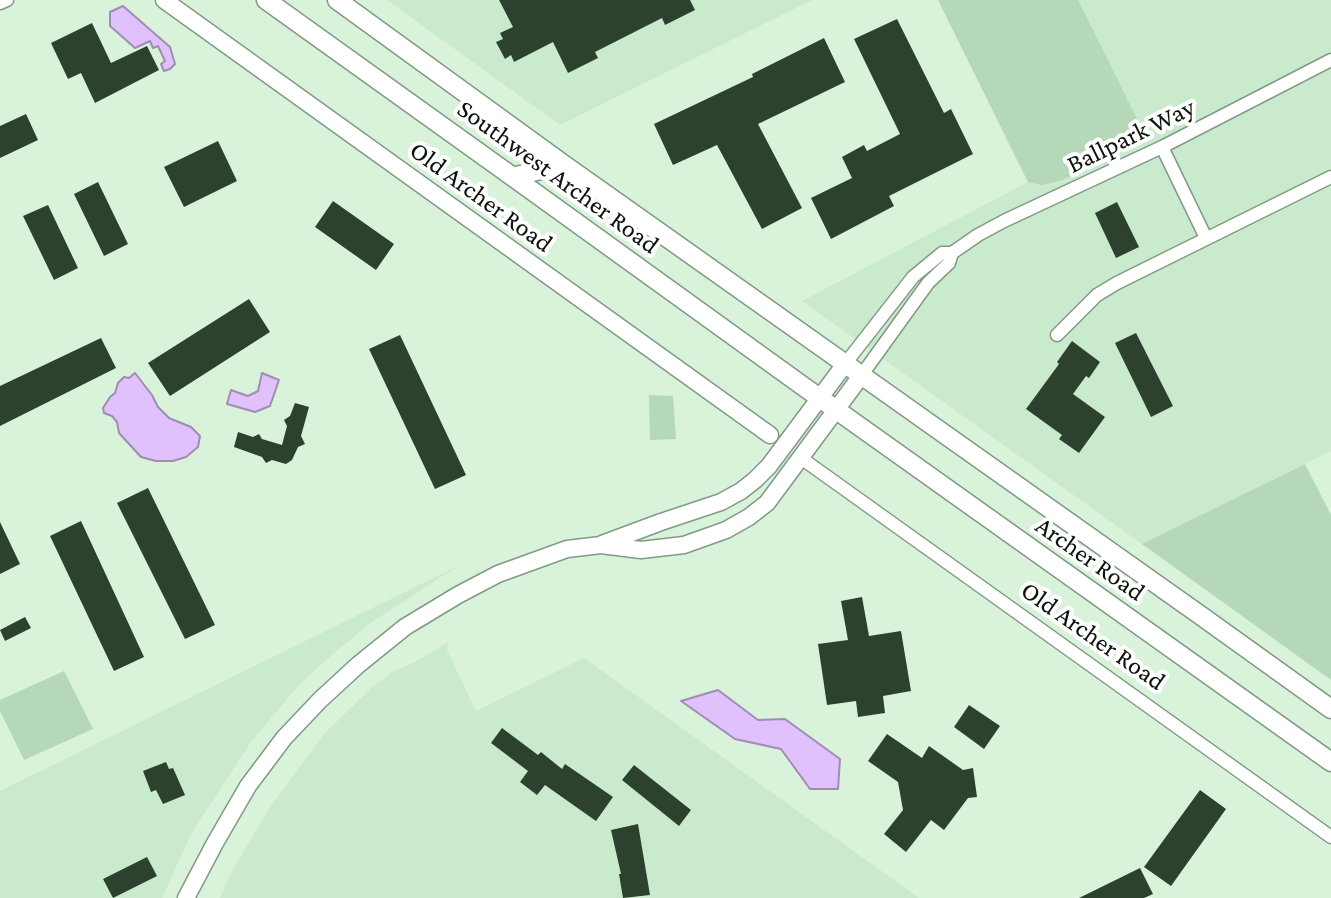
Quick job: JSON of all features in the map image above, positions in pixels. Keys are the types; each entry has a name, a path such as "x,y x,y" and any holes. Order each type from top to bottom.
{"main road":[{"name":"Southwest Archer Road","path":"266,0 819,397"},
{"name":"Southwest Archer Road","path":"337,0 845,364"},
{"path":"513,177 563,164"},
{"name":"Archer Road","path":"845,364 1331,709"},
{"name":"Archer Road","path":"819,397 1331,762"}],"street":[{"path":"0,3 7,0"},
{"name":"Old Archer Road","path":"164,0 770,435"},
{"name":"Ballpark Way","path":"845,364 913,277 942,253 952,253 1004,221 1162,147 1331,60"},
{"path":"1162,147 1206,238"},
{"path":"1057,335 1097,295 1136,272 1331,177"},
{"name":"Ballpark Way","path":"861,376 928,283 949,263 952,253"},
{"path":"601,545 721,502 741,491 772,462 845,364"},
{"path":"186,898 248,786 284,738 358,665 405,627 498,574 567,549 601,545 641,550 684,545 726,530 767,503 861,376"},
{"path":"772,462 770,435 798,426"},
{"name":"Old Archer Road","path":"801,458 1331,837"}],"shaded area":[{"path":"387,0 812,0 560,125"},
{"path":"938,0 1331,0 1331,451 1142,544 802,301 1028,182"},
{"path":"938,0 1078,0 1143,131 1140,142 1063,180 1042,185 1028,182"},
{"path":"123,6 170,47 175,64 170,69 164,71 161,64 165,61 158,46 153,48 150,41 135,48 110,26 110,12"},
{"path":"135,373 169,418 191,427 200,436 198,447 186,457 156,461 141,457 119,433 112,416 104,413 103,408 115,393 118,383"},
{"path":"262,373 279,380 270,406 255,412 227,404 231,390 248,396 258,391"},
{"path":"649,395 673,396 676,439 650,440"},
{"path":"1305,464 1331,515 1331,680 1142,544"},
{"path":"458,566 372,622 299,685 251,742 191,834 162,898 0,898 0,791"},
{"path":"448,642 447,650 476,711 584,658 919,898 220,898 232,871 270,807 324,734 392,672"},
{"path":"64,671 93,729 24,760 0,711 0,700"},
{"path":"718,690 758,720 785,719 840,759 838,789 810,789 781,749 735,739 681,701"}],"building":[{"path":"499,0 690,0 695,10 665,25 662,18 595,52 598,58 568,73 553,42 514,62 511,55 505,59 496,42 503,39 500,33 513,27"},
{"path":"897,19 944,113 951,109 973,154 889,196 894,206 831,239 811,198 852,178 842,157 864,145 867,151 900,134 854,39"},
{"path":"92,23 111,63 147,46 159,70 95,103 81,73 68,79 51,43"},
{"path":"824,38 845,82 758,124 802,208 762,229 717,145 673,165 654,124 753,77 752,74"},
{"path":"26,114 38,140 0,158 0,126"},
{"path":"218,141 237,181 184,207 164,167"},
{"path":"98,182 128,244 104,256 74,194"},
{"path":"333,201 394,244 376,270 315,227"},
{"path":"1117,202 1139,247 1116,258 1095,213"},
{"path":"48,205 78,268 54,280 23,216"},
{"path":"249,299 270,332 170,396 148,363"},
{"path":"1136,333 1173,406 1151,417 1115,343"},
{"path":"400,335 466,475 435,489 369,349"},
{"path":"101,338 116,368 0,426 0,386"},
{"path":"1072,341 1100,362 1073,394 1105,417 1079,453 1059,439 1062,435 1026,409"},
{"path":"295,403 309,407 301,436 305,444 298,447 292,460 286,464 272,460 266,463 262,457 234,447 238,432 253,437 259,434 262,439 282,445 287,426 284,420 290,416"},
{"path":"148,488 215,625 185,639 117,503"},
{"path":"81,521 144,657 114,671 50,536"},
{"path":"0,522 20,564 0,574"},
{"path":"862,597 869,636 901,631 911,691 883,696 885,713 858,717 856,701 827,705 818,644 848,640 841,601"},
{"path":"25,617 31,628 5,641 0,630"},
{"path":"969,705 1000,726 984,749 954,727"},
{"path":"502,728 538,755 541,752 562,769 565,764 613,797 596,821 545,785 537,795 520,782 528,771 491,743"},
{"path":"887,734 922,758 929,746 963,770 973,768 977,797 968,798 944,830 931,820 906,852 884,834 903,810 898,782 868,761"},
{"path":"166,762 169,769 173,768 185,795 163,804 156,790 151,792 143,771"},
{"path":"634,765 691,810 679,826 622,780"},
{"path":"1200,790 1226,809 1171,886 1144,867"},
{"path":"638,824 650,895 623,898 611,830"},
{"path":"147,857 157,876 113,898 103,879"},
{"path":"1140,868 1153,894 1144,898 1079,898"}]}
